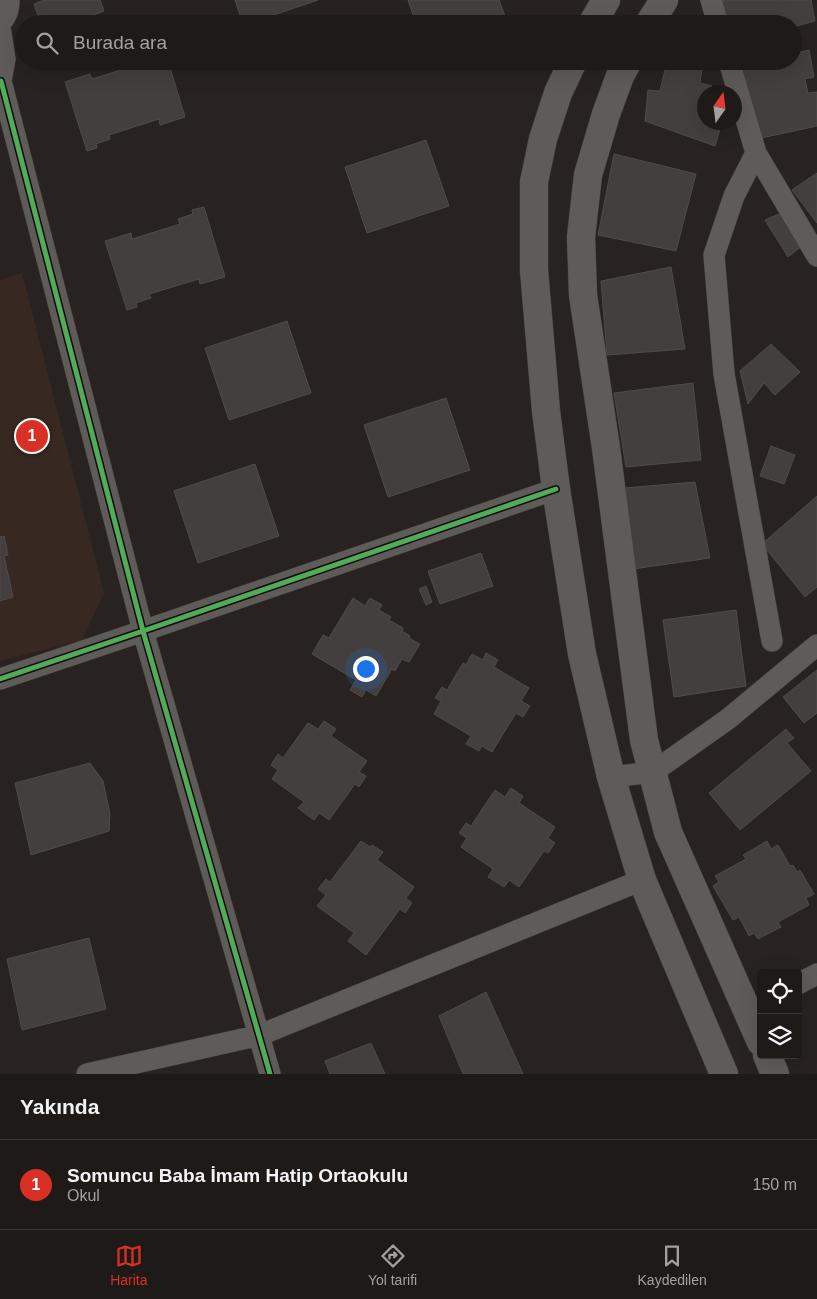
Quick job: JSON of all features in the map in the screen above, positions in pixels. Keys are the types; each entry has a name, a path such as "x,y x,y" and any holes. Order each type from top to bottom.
{"main road":[{"path":"597,15 606,0"},
{"path":"655,15 664,0"},
{"path":"569,70 555,103 543,139 534,182 534,270 546,411 556,489 582,654 611,777 642,880 724,1074"},
{"path":"623,70 606,114 588,175 581,236 583,295 607,458 644,740 668,832 754,1007 757,1022"},
{"path":"768,1059 775,1074"}],"street":[{"path":"0,23 7,13 8,0"},
{"path":"711,0 715,15"},
{"path":"0,27 5,59 1,80 143,631 270,1074"},
{"path":"732,70 756,153 817,256"},
{"path":"756,153 734,196 714,255 724,374 772,641"},
{"path":"0,678 143,631 556,489"},
{"path":"611,777 653,772 728,719 817,645"},
{"path":"87,1074 260,1035 642,880"},
{"path":"802,982 817,974"}],"shaded area":[{"path":"22,273 104,593 82,640 0,661 0,280"}],"building":[{"path":"44,0 100,0 104,11 94,15 38,15 34,4"},
{"path":"235,0 318,0 274,15 240,15"},
{"path":"408,0 499,0 505,15 413,15"},
{"path":"723,0 811,0 815,21 802,25 802,15 726,15"},
{"path":"809,50 814,77 805,79 808,93 817,92 817,126 752,140 742,105 742,85 736,85 732,70 802,70 802,52"},
{"path":"121,70 171,70 185,117 160,125 159,119 109,135 110,139 96,144 97,148 87,151 65,82 90,74 92,79"},
{"path":"665,70 702,70 700,83 708,85 697,85 697,130 720,130 715,146 645,121 648,90 660,91"},
{"path":"426,140 449,206 367,233 345,167"},
{"path":"614,154 696,174 676,251 598,235"},
{"path":"817,173 817,223 792,190"},
{"path":"204,207 225,277 200,284 199,279 149,294 151,298 136,303 137,307 127,310 105,241 131,233 132,239 180,224 178,219 193,214 192,210"},
{"path":"779,214 803,245 788,257 765,220"},
{"path":"671,267 685,349 607,355 601,281"},
{"path":"287,321 311,393 229,420 205,348"},
{"path":"771,344 800,372 775,395 764,383 748,404 740,371"},
{"path":"693,383 701,460 626,467 614,393"},
{"path":"446,398 470,470 388,497 364,425"},
{"path":"771,446 795,455 784,484 760,476"},
{"path":"255,464 279,536 198,563 174,491"},
{"path":"695,482 710,558 633,569 625,488"},
{"path":"817,496 817,587 805,597 762,544"},
{"path":"4,536 8,555 4,556 13,597 0,601 0,537"},
{"path":"481,553 493,586 440,604 428,571"},
{"path":"426,586 432,602 426,605 419,589"},
{"path":"353,598 365,606 370,598 382,605 379,610 391,617 389,620 403,628 402,631 410,636 409,638 420,644 409,662 402,659 395,671 392,669 376,696 366,690 362,697 350,690 356,680 312,654 323,635 329,638"},
{"path":"736,610 746,686 674,697 663,620"},
{"path":"486,653 498,660 494,667 529,688 521,701 530,706 523,717 516,713 492,752 482,746 479,751 466,744 471,736 434,714 441,701 435,698 442,687 447,690 463,663 466,665 472,654 483,660"},
{"path":"817,670 817,713 804,723 783,697"},
{"path":"324,721 336,729 331,736 367,761 359,772 366,776 359,787 355,784 329,820 319,813 314,820 298,808 304,802 272,779 278,770 271,765 278,754 283,758 308,723 318,729"},
{"path":"786,729 794,738 787,743 811,771 740,830 709,793"},
{"path":"90,763 103,781 110,814 109,831 31,855 15,783"},
{"path":"511,788 523,796 519,803 555,827 548,838 555,843 548,853 544,851 519,887 509,880 504,887 488,877 493,869 461,847 467,838 459,833 466,823 471,826 495,790 505,797"},
{"path":"361,841 383,852 377,860 414,887 406,898 412,903 405,913 400,909 366,955 348,941 354,933 317,906 326,895 318,889 326,879 330,882"},
{"path":"767,841 771,849 778,845 790,866 793,865 797,872 800,870 814,894 806,898 809,905 778,922 781,927 758,939 754,933 749,936 739,917 733,920 713,886 719,882 715,876 746,859 743,855"},
{"path":"89,938 106,1009 22,1030 7,959"},
{"path":"486,992 523,1074 463,1074 439,1016"},
{"path":"371,1043 385,1074 330,1074 325,1061"}],"cycle path":[{"path":"0,679 143,631 1,81"},
{"path":"270,1074 143,631 556,489"}],"place":[{"name":"Somuncu Baba İmam Hatip Ortaokulu","path":"32,436"}]}
